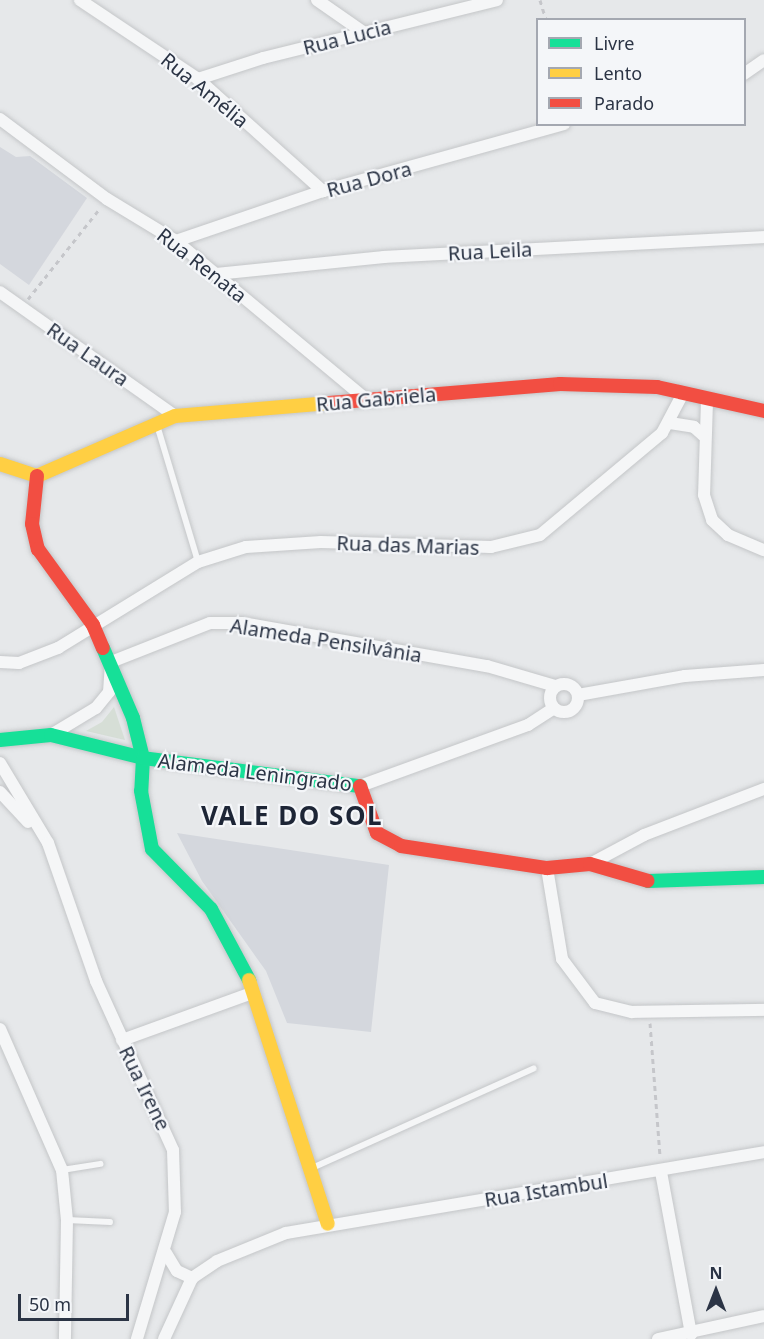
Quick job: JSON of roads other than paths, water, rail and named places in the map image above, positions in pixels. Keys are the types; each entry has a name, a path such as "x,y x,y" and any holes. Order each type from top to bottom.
{"street":[{"name":"Rua Amélia","path":"80,0 198,80 323,190"},
{"path":"317,0 363,32"},
{"name":"Rua Lucia","path":"198,80 363,32 497,0"},
{"path":"746,73 764,60"},
{"name":"Rua Renata","path":"0,119 107,199 176,241 367,400"},
{"name":"Rua Dora","path":"176,241 323,190 557,126"},
{"name":"Rua Leila","path":"216,274 384,258 764,237"},
{"name":"Rua Laura","path":"0,292 175,416"},
{"name":"Rua Gabriela","path":"37,476 175,416 560,384 628,384 764,411"},
{"name":"Rua das Marias","path":"0,662 28,659 93,625 198,562 246,547 321,543 491,547 540,535 670,423 682,395"},
{"path":"707,401 703,435 704,495 712,520 728,535 764,550"},
{"path":"670,423 694,427 703,435"},
{"path":"0,464 37,476 32,524 38,549 93,625 111,662 143,758 141,791 153,849 211,909 244,967 312,1168 328,1224"},
{"name":"Alameda Pensilvânia","path":"111,662 210,623 242,623 519,672 555,686"},
{"path":"0,740 51,735 96,708 109,692 111,662"},
{"path":"579,695 572,685 555,686 550,701 554,708 569,711 579,695 685,676 764,670"},
{"name":"Alameda Leningrado","path":"51,735 143,758 360,786 528,725 554,708"},
{"name":"Rua Irene","path":"0,763 48,843 69,915 122,1040 173,1150 177,1192 166,1253 137,1339"},
{"path":"360,786 371,825 384,841 547,868 590,864 645,881 764,877"},
{"path":"590,864 644,835 764,789"},
{"name":"Rua Irene","path":"0,792 48,843"},
{"path":"547,868 556,942 582,991 612,1010 649,1012 764,1010"},
{"path":"122,1040 252,993"},
{"path":"0,1029 62,1170 67,1220 65,1339"},
{"name":"Rua Istambul","path":"192,1278 252,1246 328,1224 661,1172 764,1152"},
{"path":"661,1172 691,1334"},
{"path":"165,1339 192,1278 177,1271 166,1253"},
{"path":"658,1339 691,1334 764,1317"}],"lane":[{"path":"157,425 198,562"},
{"path":"312,1168 534,1068"},
{"path":"62,1170 101,1164"},
{"path":"67,1220 110,1222"}],"district":[{"name":"VALE DO SOL","path":"292,816"}]}
